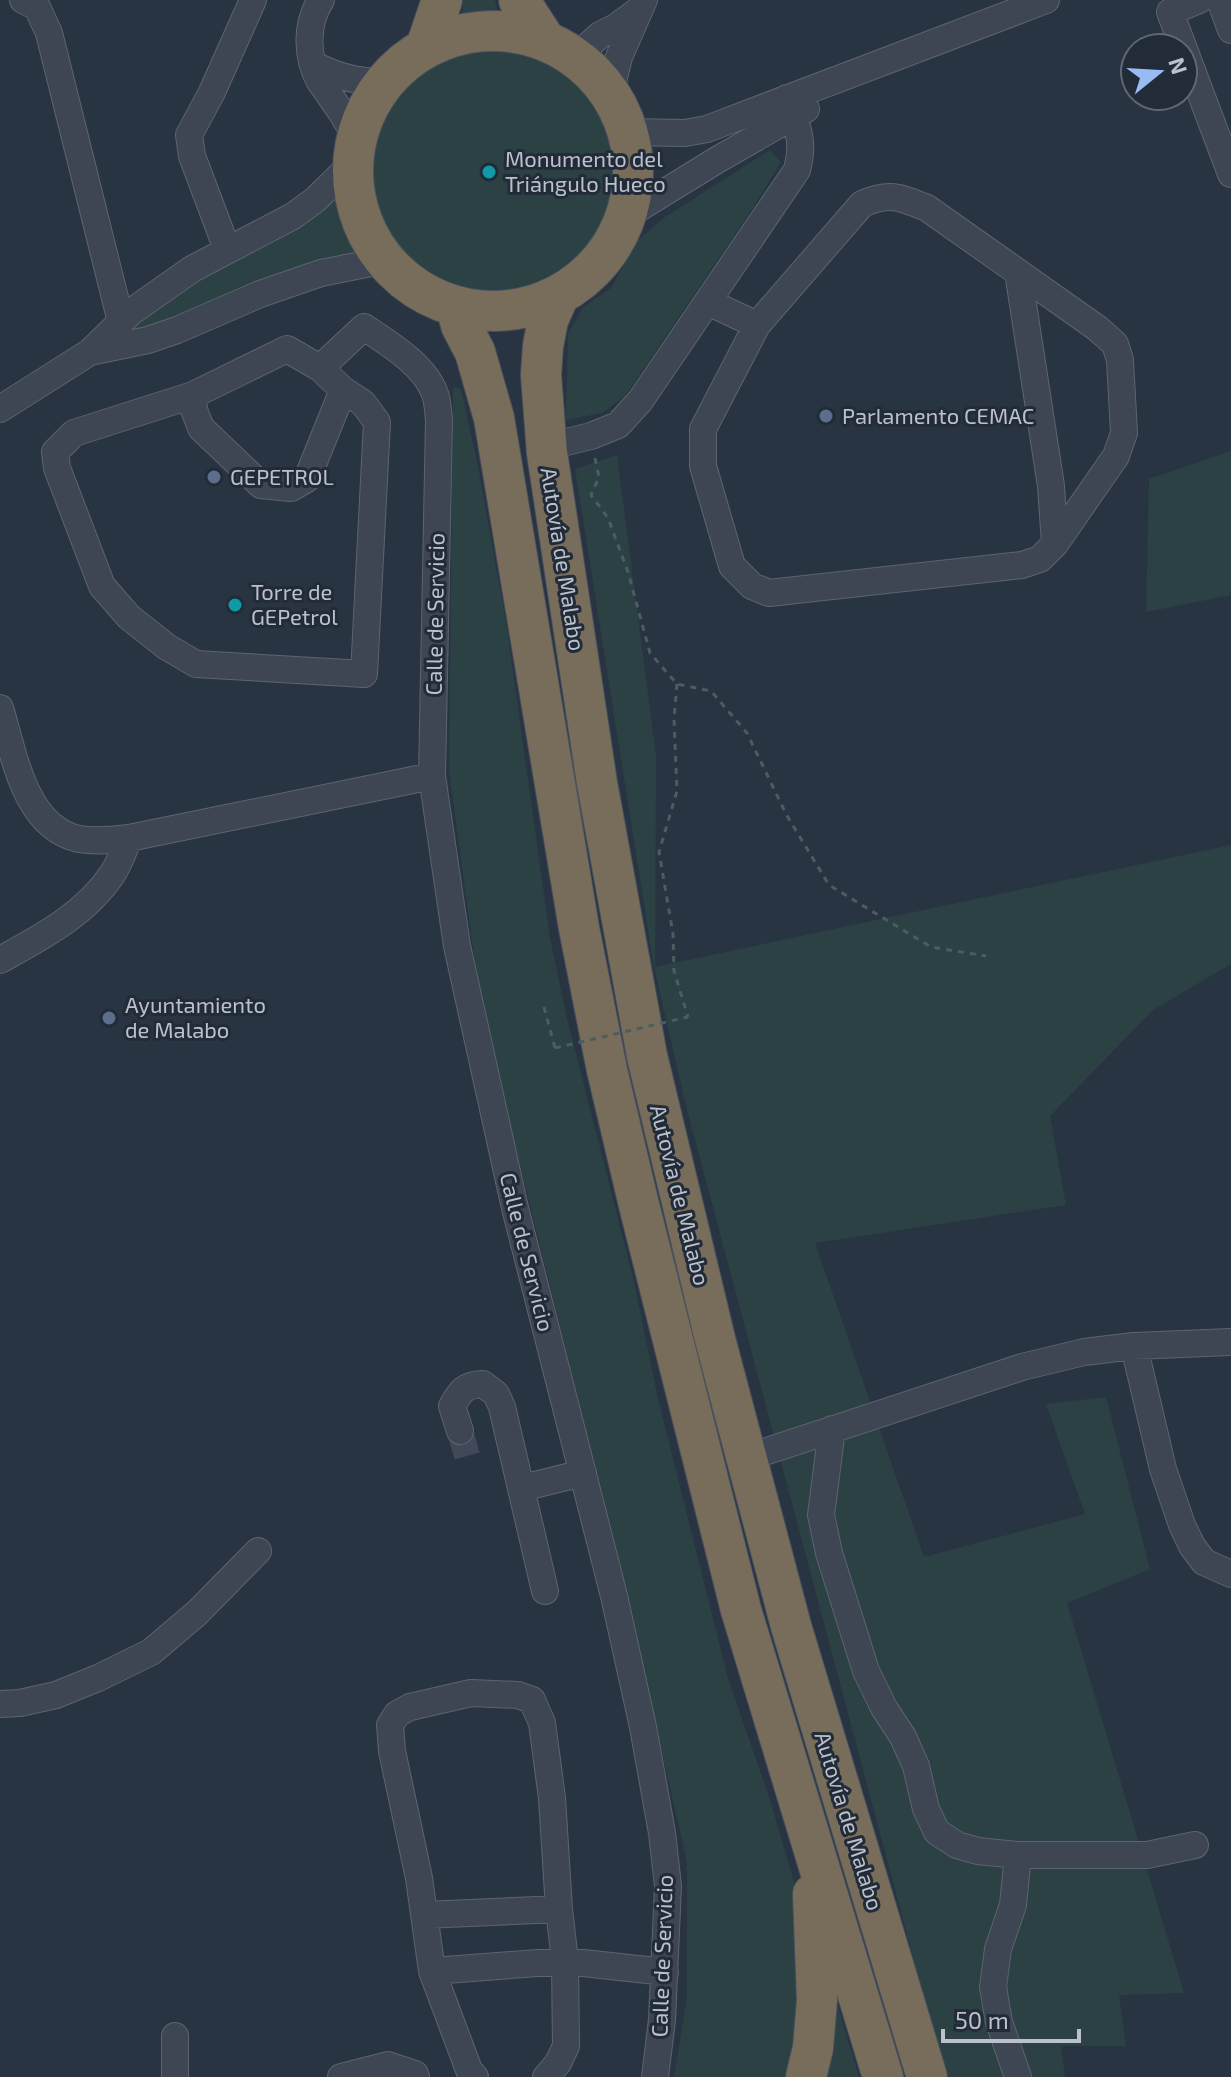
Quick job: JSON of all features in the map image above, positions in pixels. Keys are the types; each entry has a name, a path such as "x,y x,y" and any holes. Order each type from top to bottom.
{"highway":[{"path":"426,47 442,0"},
{"path":"519,0 545,40"},
{"path":"473,31 522,33 545,40 582,62 597,77 621,112 632,153 631,196 626,216 606,254 593,270 577,284 540,304 519,309 477,311 436,299 401,276 386,260 364,224 354,183 355,151 363,120 384,82 403,63 426,47 473,31"},
{"name":"Autovía de Malabo","path":"559,295 548,320 543,346 541,375 546,447 597,783 647,1056 715,1339 795,1641 927,2077"},
{"name":"Autovía de Malabo","path":"456,306 461,325 475,352 494,418 579,928 611,1085 673,1344 741,1610 883,2077"},
{"path":"806,2077 813,2048 817,2000 809,1835"}],"street":[{"path":"0,0 6,0"},
{"path":"23,0 37,7 49,33 121,322"},
{"path":"227,249 192,156 189,135 253,0"},
{"path":"0,409 90,352 157,292 227,249 293,216 315,200 355,151 341,112 313,64 311,28 321,0"},
{"path":"628,132 685,133 790,107 836,91 862,71 1046,0"},
{"path":"1199,0 1170,12 1231,174"},
{"path":"1220,0 1231,30"},
{"path":"582,62 590,44 641,5"},
{"path":"610,94 619,57 641,5"},
{"path":"313,64 361,82 384,82"},
{"path":"626,216 717,160 790,107"},
{"path":"546,447 591,436 618,425 640,401 797,170 801,137 790,107"},
{"path":"879,196 897,196 927,208 1097,328 1115,344 1120,360 1124,433 1116,456 1055,544 1040,559 1022,565 769,593 752,586 732,566 703,466 703,429 757,325 862,204 879,196"},
{"path":"90,352 148,340 260,294 321,273 386,260"},
{"path":"1018,272 1051,486 1055,544"},
{"path":"708,302 757,325"},
{"name":"Calle de Servicio","path":"320,368 364,327 401,353 424,376 435,393 439,420 432,776 457,946 515,1208 614,1596 643,1727 662,1833 668,1886 665,1972 655,2077"},
{"path":"287,349 320,368 343,390 363,403 377,422 364,674 196,664 167,647 129,617 102,586 57,468 55,452 74,433 193,395 287,349"},
{"path":"193,395 194,410 201,428 261,485 291,488 307,479 343,390"},
{"path":"0,708 25,788 34,806 47,822 77,838 101,841 129,838 432,776"},
{"path":"0,960 60,926 84,906 115,869 129,838"},
{"path":"746,1458 1022,1367 1084,1352 1134,1346 1231,1342"},
{"path":"1134,1346 1163,1469 1182,1525 1204,1562 1231,1574"},
{"path":"460,1431 452,1406 459,1394 470,1385 483,1384 496,1394 502,1407 545,1591"},
{"path":"832,1429 821,1515 829,1553 866,1671 916,1766 926,1809 937,1832 957,1845 978,1851 1018,1855 1147,1855 1195,1845"},
{"path":"522,1488 583,1473"},
{"path":"0,1704 56,1695 151,1652 197,1613 258,1551"},
{"path":"475,2077 469,2070 432,1971 419,1878 392,1751 390,1725 397,1714 410,1707 471,1693 518,1695 532,1700 542,1723 552,1798 565,1961 566,2046 558,2063 546,2077"},
{"path":"1018,1855 1013,1905 998,1949 993,1987 999,2022 1018,2077"},
{"path":"424,1915 559,1909"},
{"path":"432,1971 565,1961 665,1972"},
{"path":"175,2036 175,2077"},
{"path":"341,2077 388,2065 416,2077"}],"path":[{"path":"591,436 599,477 591,495 608,518 628,572 650,653 677,684 711,691 747,733 786,814 829,885 931,947 986,956"},
{"path":"544,1007 555,1048 688,1017 674,971 673,934 659,852 677,791 674,719 677,684"}],"green space":[{"path":"463,0 495,0 498,14 462,17"},
{"path":"493,49 540,59 561,70 579,85 594,103 605,124 615,171 605,218 594,239 579,257 561,272 540,283 493,293 446,283 425,272 407,257 392,239 381,218 371,171 381,124 392,103 407,85 425,70 446,59"},
{"path":"770,150 781,162 625,396 602,413 566,420 568,334 582,308 611,288 636,242 665,217"},
{"path":"339,189 339,211 364,261 334,257 150,334 121,338 151,309 247,252"},
{"path":"453,387 461,389 478,466 507,628 550,938 566,1014 634,1282 658,1399 727,1675 770,1800 794,1882 802,1993 788,2077 674,2077 687,1997 687,1862 629,1607 477,978 449,771"},
{"path":"1231,451 1231,595 1146,612 1149,479"},
{"path":"617,455 656,756 655,967 1231,845 1231,964 1153,1010 1050,1116 1066,1205 815,1243 924,1557 1085,1514 1046,1404 1106,1397 1150,1569 1067,1603 1184,1993 1119,1995 1126,2046 1061,2046 1065,2077 949,2077 933,2032 686,1106 654,967 575,469"},
{"path":"821,1948 859,2077 814,2077"}],"tunnel":[{"path":"460,1431 469,1463"}],"place":[{"name":"Monumento del Triángulo Hueco","path":"489,172"},
{"name":"Parlamento CEMAC","path":"826,416"},
{"name":"GEPETROL","path":"214,477"},
{"name":"Torre de GEPetrol","path":"235,605"},
{"name":"Ayuntamiento de Malabo","path":"109,1018"}]}
